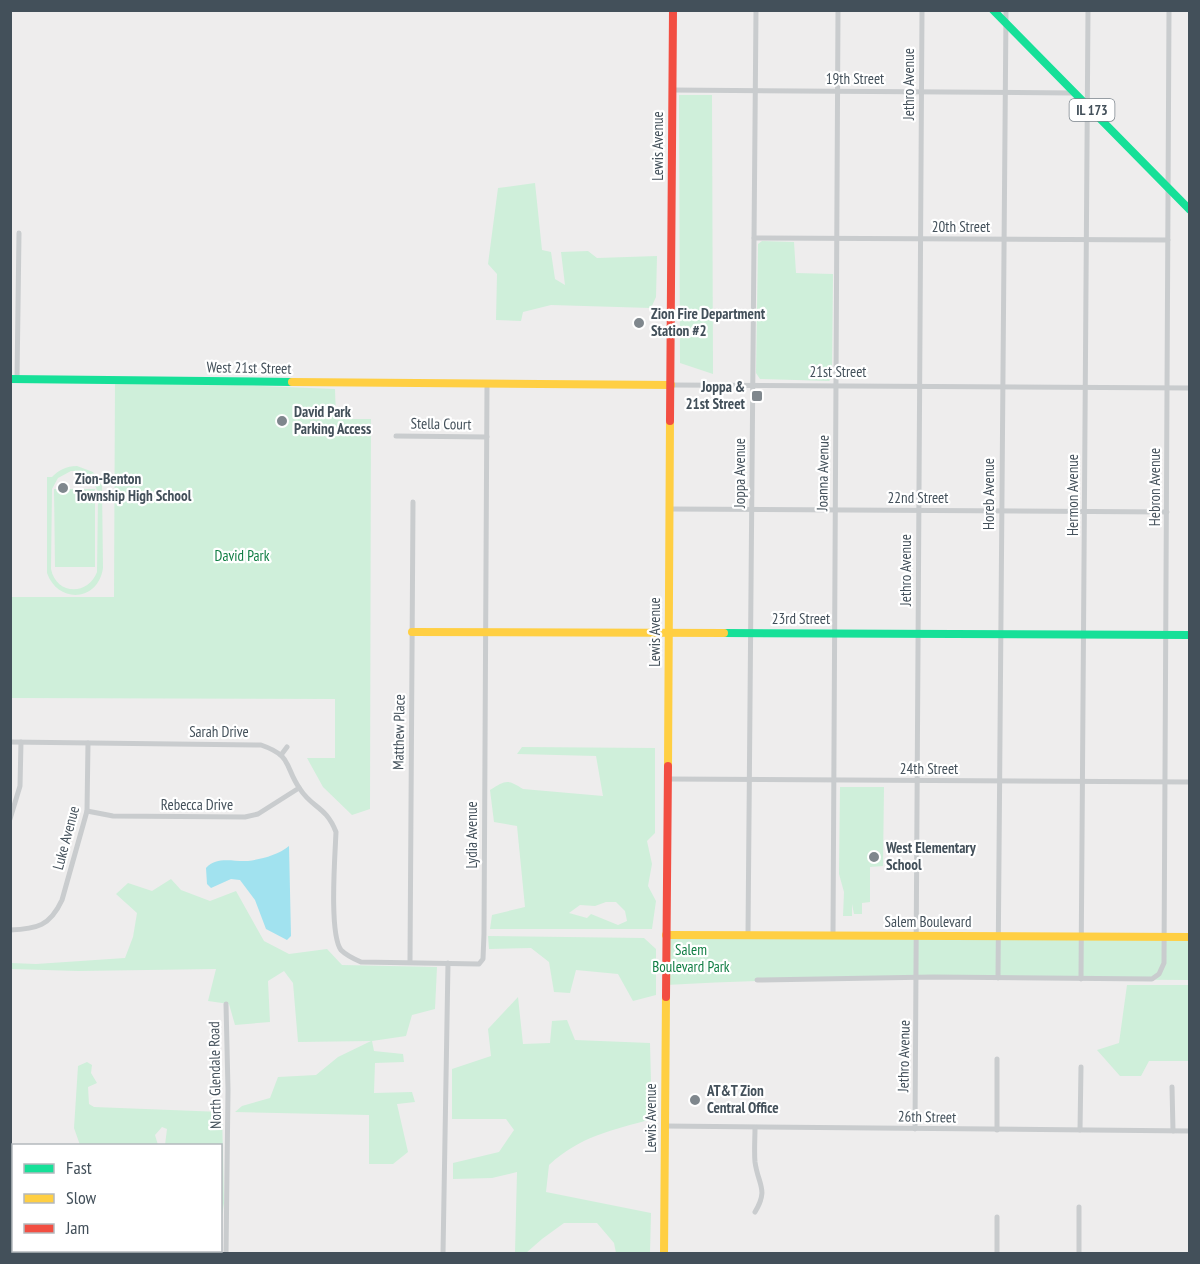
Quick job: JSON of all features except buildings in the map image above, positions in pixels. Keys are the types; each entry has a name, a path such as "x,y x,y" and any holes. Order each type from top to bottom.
{"street":[{"name":"Lewis Avenue","path":"664,1254 673,10"},
{"name":"Joppa Avenue","path":"748,935 756,10"},
{"name":"Joanna Avenue","path":"832,935 838,10"},
{"name":"Jethro Avenue","path":"915,1129 922,10"},
{"name":"IL 173","path":"993,10 1190,210"},
{"name":"Horeb Avenue","path":"998,978 1006,10"},
{"name":"Hermon Avenue","path":"1081,979 1088,10"},
{"name":"Hebron Avenue","path":"1081,979 1152,979 1159,974 1164,963 1170,10"},
{"name":"19th Street","path":"672,90 1074,93"},
{"path":"14,379 19,233"},
{"name":"20th Street","path":"754,238 1168,240"},
{"name":"West 21st Street","path":"14,379 487,384"},
{"name":"21st Street","path":"487,384 1190,388"},
{"name":"Lydia Avenue","path":"448,963 479,964 483,959 487,384"},
{"name":"Stella Court","path":"396,436 487,437"},
{"name":"Matthew Place","path":"410,962 413,502"},
{"name":"22nd Street","path":"670,509 1167,512"},
{"name":"23rd Street","path":"412,632 1190,635"},
{"name":"Sarah Drive","path":"10,742 261,745 281,755"},
{"path":"10,819 20,786 21,742"},
{"name":"Luke Avenue","path":"10,930 36,928 47,922 56,912 62,900 87,811 88,743"},
{"path":"287,747 281,755 288,762 299,788 330,819 336,832 334,932 341,950 361,962 448,963 443,1254"},
{"name":"24th Street","path":"668,779 1190,783"},
{"name":"Rebecca Drive","path":"87,811 113,816 245,817 258,814 299,788"},
{"name":"Salem Boulevard","path":"666,935 1190,937"},
{"path":"757,980 1081,979"},
{"name":"North Glendale Road","path":"226,1004 228,1090 226,1254"},
{"path":"997,1059 997,1130"},
{"path":"1080,1130 1081,1067"},
{"path":"1172,1087 1173,1131"},
{"name":"26th Street","path":"665,1126 1190,1131"},
{"path":"754,1128 755,1163 762,1187 762,1200 754,1212"},
{"path":"1079,1207 1079,1254"},
{"path":"997,1217 997,1254"}],"green space":[{"path":"679,95 712,95 713,374 680,363"},
{"path":"535,183 542,250 551,252 555,279 565,285 561,252 588,251 597,258 657,256 656,297 651,308 551,305 523,312 521,321 496,320 497,274 488,264 498,188"},
{"path":"762,241 794,242 796,273 833,274 832,378 829,381 760,379 756,373 758,244"},
{"name":"David Park","path":"115,380 335,389 336,419 371,419 370,809 352,815 323,787 307,758 335,758 335,699 11,698 11,597 114,597"},
{"path":"73,466 93,472 102,486 103,568 100,579 94,587 86,593 77,595 60,590 52,583 47,573 47,477 52,477 57,472","holes":["71,471 77,471 90,478 97,490 97,572 87,585 72,589 59,584 51,569 52,489 58,478"]},
{"path":"54,489 95,489 95,567 55,567"},
{"path":"522,747 655,748 655,833 647,841 652,864 648,886 656,901 652,929 490,929 492,915 525,907 517,826 494,822 490,790 506,782 523,789 603,796 596,756 517,754","holes":["606,902 616,902 625,911 627,921 618,925 591,914 587,918 569,913 580,905 595,906"]},
{"path":"840,787 884,787 883,866 870,867 870,902 862,903 862,914 854,914 852,904 852,916 843,916 844,892 839,874"},
{"path":"171,879 181,890 210,901 236,891 264,941 289,954 327,949 342,965 437,967 435,1009 412,1015 406,1036 372,1041 374,1051 403,1054 404,1062 375,1063 374,1093 412,1092 415,1102 397,1104 408,1152 393,1164 369,1164 369,1115 235,1112 242,1106 270,1098 278,1077 316,1075 338,1057 371,1041 298,1042 293,983 284,971 268,981 270,1022 235,1025 229,1004 208,1001 216,969 78,971 11,969 11,963 36,964 125,958 133,937 137,913 116,894 128,883 152,891"},
{"name":"Salem Boulevard Park","path":"666,935 1189,937 1189,980 862,979 666,985"},
{"path":"488,936 644,938 656,949 656,995 633,1001 618,974 576,970 570,993 554,992 549,962 531,948 489,949"},
{"path":"1127,985 1189,985 1189,1061 1149,1061 1141,1076 1120,1076 1097,1050 1119,1043"},
{"path":"518,997 523,1044 550,1043 552,1021 567,1020 575,1040 650,1043 652,1119 598,1135 561,1155 549,1165 546,1192 651,1213 650,1253 616,1253 614,1243 597,1223 564,1223 526,1253 515,1253 517,1172 492,1178 453,1179 453,1163 499,1152 514,1130 506,1119 452,1119 452,1069 491,1056 488,1029"},
{"path":"87,1062 92,1065 91,1073 97,1083 88,1087 89,1104 94,1107 222,1112 224,1203 222,1216 222,1144 165,1144 167,1129 162,1127 155,1135 158,1144 80,1144 74,1128 78,1066"}],"water":[{"path":"289,846 291,936 287,940 266,929 255,900 240,880 231,879 211,888 207,884 206,868 220,861 248,861 264,858"}],"traffic: fast":[{"path":"993,10 1190,210"},
{"path":"10,379 292,382"},
{"path":"724,633 1190,635"}],"traffic: slow":[{"path":"292,382 671,385"},
{"path":"668,766 670,421"},
{"path":"412,632 724,633"},
{"path":"666,935 1190,937"},
{"path":"664,1254 666,997"}],"traffic: jam":[{"path":"670,421 673,10"},
{"path":"666,997 668,766"}],"place":[{"name":"Zion Fire Department Station #2","path":"639,323"},
{"name":"Joppa & 21st Street","path":"757,396"},
{"name":"David Park Parking Access","path":"282,421"},
{"name":"Zion-Benton Township High School","path":"63,488"},
{"name":"West Elementary School","path":"874,857"},
{"name":"AT&T Zion Central Office","path":"695,1100"}]}
